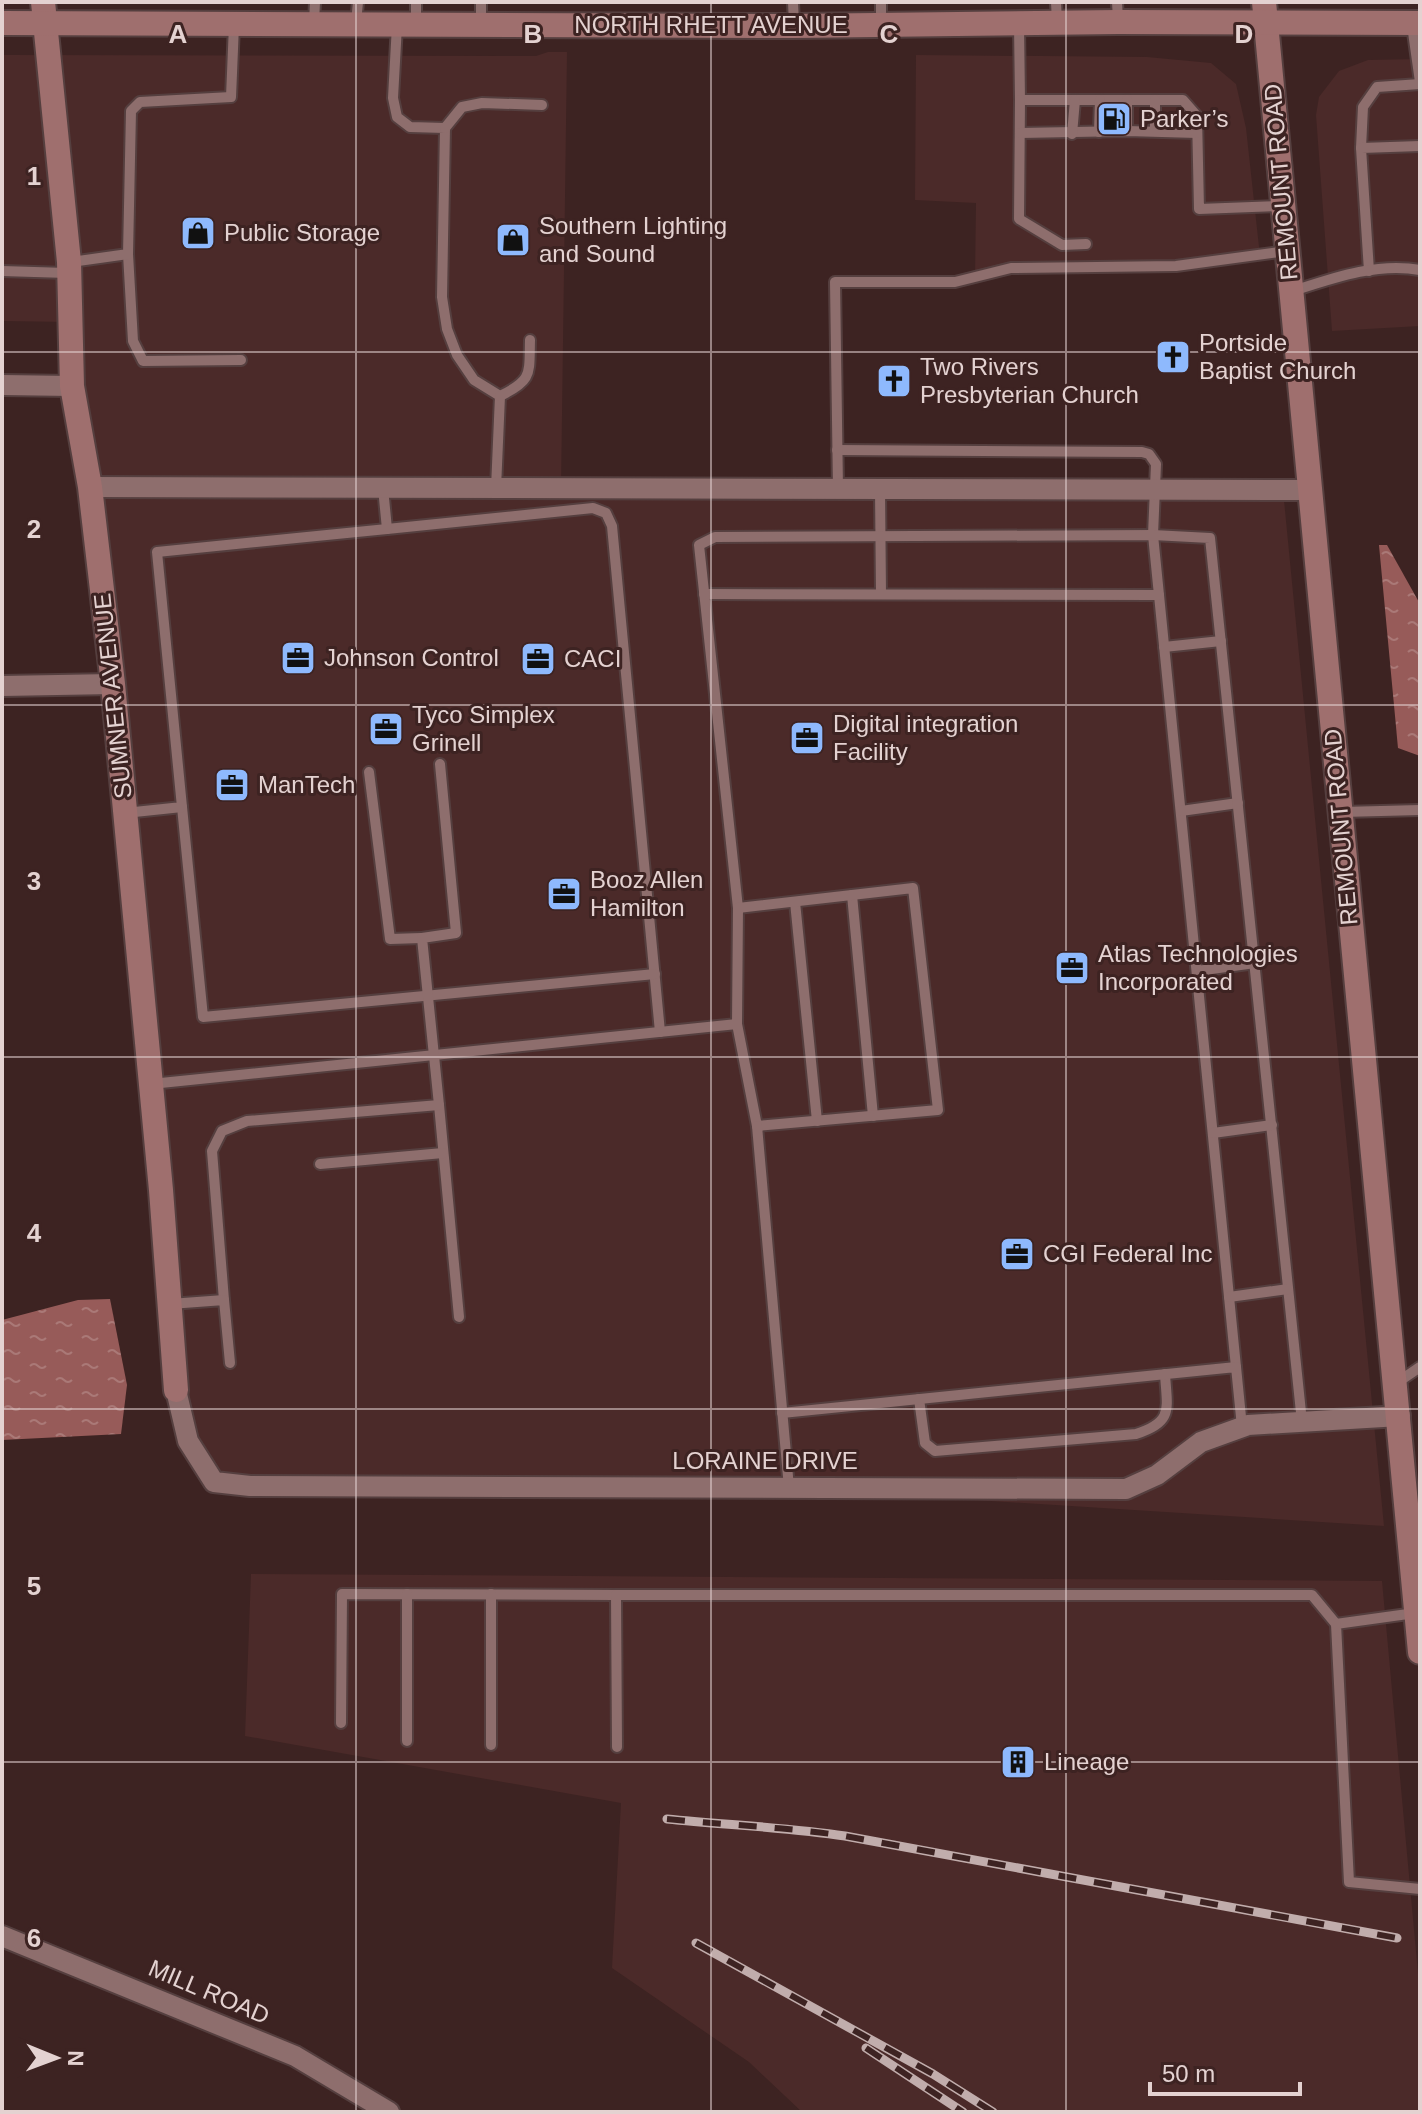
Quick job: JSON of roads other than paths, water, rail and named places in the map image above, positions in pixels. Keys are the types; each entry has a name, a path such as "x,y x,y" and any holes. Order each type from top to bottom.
{"main road":[{"name":"NORTH RHETT AVENUE","path":"2,23 45,12 234,25 315,12 410,16 481,13 881,14 1019,25 1056,13 1265,12 1416,23"},
{"name":"SUMNER AVENUE","path":"45,12 69,267 72,386 90,487 113,684 176,1390"},
{"name":"REMOUNT ROAD","path":"1265,12 1420,1652"}],"street":[{"path":"2,385 72,386"},
{"path":"90,487 1309,490"},
{"path":"2,686 113,684"},
{"name":"LORAINE DRIVE","path":"176,1390 188,1441 214,1482 250,1486 1126,1489 1157,1475 1201,1442 1242,1427 1400,1416"},
{"name":"MILL ROAD","path":"2,1936 295,2056 389,2112"}],"lane":[{"path":"410,16 393,98 397,117 410,127 445,128"},
{"path":"1369,271 1361,148 1363,107 1377,87 1420,83 1416,23"},
{"path":"234,25 231,97 140,102 131,111 128,254 133,341 143,361 241,360"},
{"path":"1019,25 1019,219 1062,245 1086,244"},
{"path":"1020,100 1183,100 1197,116 1199,209 1284,206"},
{"path":"1072,134 1075,100"},
{"path":"1099,132 1100,100"},
{"path":"1127,100 1127,131"},
{"path":"1155,100 1155,131"},
{"path":"500,396 474,380 457,355 447,329 442,297 445,128 462,107 482,103 542,105"},
{"path":"1020,133 1197,133"},
{"path":"1361,148 1420,146"},
{"path":"838,489 835,282 955,282 1011,268 1176,266 1287,251"},
{"path":"2,271 69,267 128,254"},
{"path":"1291,291 1343,275 1402,266 1420,270"},
{"path":"500,396 521,386 529,374 530,340"},
{"path":"496,488 500,396"},
{"path":"837,450 1142,452 1149,454 1156,464 1153,535 1242,1427"},
{"path":"383,488 387,529"},
{"path":"880,489 881,594"},
{"path":"655,974 203,1017 157,552 593,508 606,513 612,526 655,974 660,1032"},
{"path":"789,1488 757,1126 737,1024 738,908 699,545 715,537 1153,535 1210,538 1302,1422"},
{"path":"704,594 1159,595"},
{"path":"1164,647 1221,641"},
{"path":"369,772 390,939 422,938 456,933 440,764"},
{"path":"1181,811 1238,803"},
{"path":"125,813 182,807"},
{"path":"1339,812 1420,810"},
{"path":"738,908 913,888 938,1110 757,1126"},
{"path":"852,895 873,1116"},
{"path":"795,902 817,1121"},
{"path":"422,938 459,1317"},
{"path":"1197,971 1255,963"},
{"path":"151,1084 737,1024"},
{"path":"230,1363 212,1151 222,1131 247,1121 439,1105"},
{"path":"1213,1133 1272,1125"},
{"path":"320,1164 443,1153"},
{"path":"1229,1297 1288,1289"},
{"path":"170,1304 224,1300"},
{"path":"782,1413 1236,1367"},
{"path":"1396,1383 1420,1367"},
{"path":"919,1399 925,1443 935,1451 1136,1434 1162,1422 1166,1412 1165,1374"},
{"path":"341,1723 342,1594 1312,1595 1336,1624 1349,1882 1420,1889"},
{"path":"407,1594 407,1741"},
{"path":"491,1594 491,1745"},
{"path":"616,1595 617,1747"},
{"path":"1336,1624 1417,1613"}],"water":[{"path":"1379,545 1387,545 1420,604 1420,756 1398,748"},
{"path":"110,1299 127,1385 121,1434 2,1440 2,1320 78,1300"}],"railway":[{"path":"667,1819 845,1836 1397,1938"},
{"path":"696,1943 933,2074 993,2112"},
{"path":"866,2048 963,2112"}],"place":[{"name":"Parker’s","path":"1114,119"},
{"name":"Public Storage","path":"198,233"},
{"name":"Southern Lighting and Sound","path":"513,240"},
{"name":"Portside Baptist Church","path":"1173,357"},
{"name":"Two Rivers Presbyterian Church","path":"894,381"},
{"name":"Johnson Control","path":"298,658"},
{"name":"CACI","path":"538,659"},
{"name":"Tyco Simplex Grinell","path":"386,729"},
{"name":"Digital integration Facility","path":"807,738"},
{"name":"ManTech","path":"232,785"},
{"name":"Booz Allen Hamilton","path":"564,894"},
{"name":"Atlas Technologies Incorporated","path":"1072,968"},
{"name":"CGI Federal Inc","path":"1017,1254"},
{"name":"Lineage","path":"1018,1762"}]}
